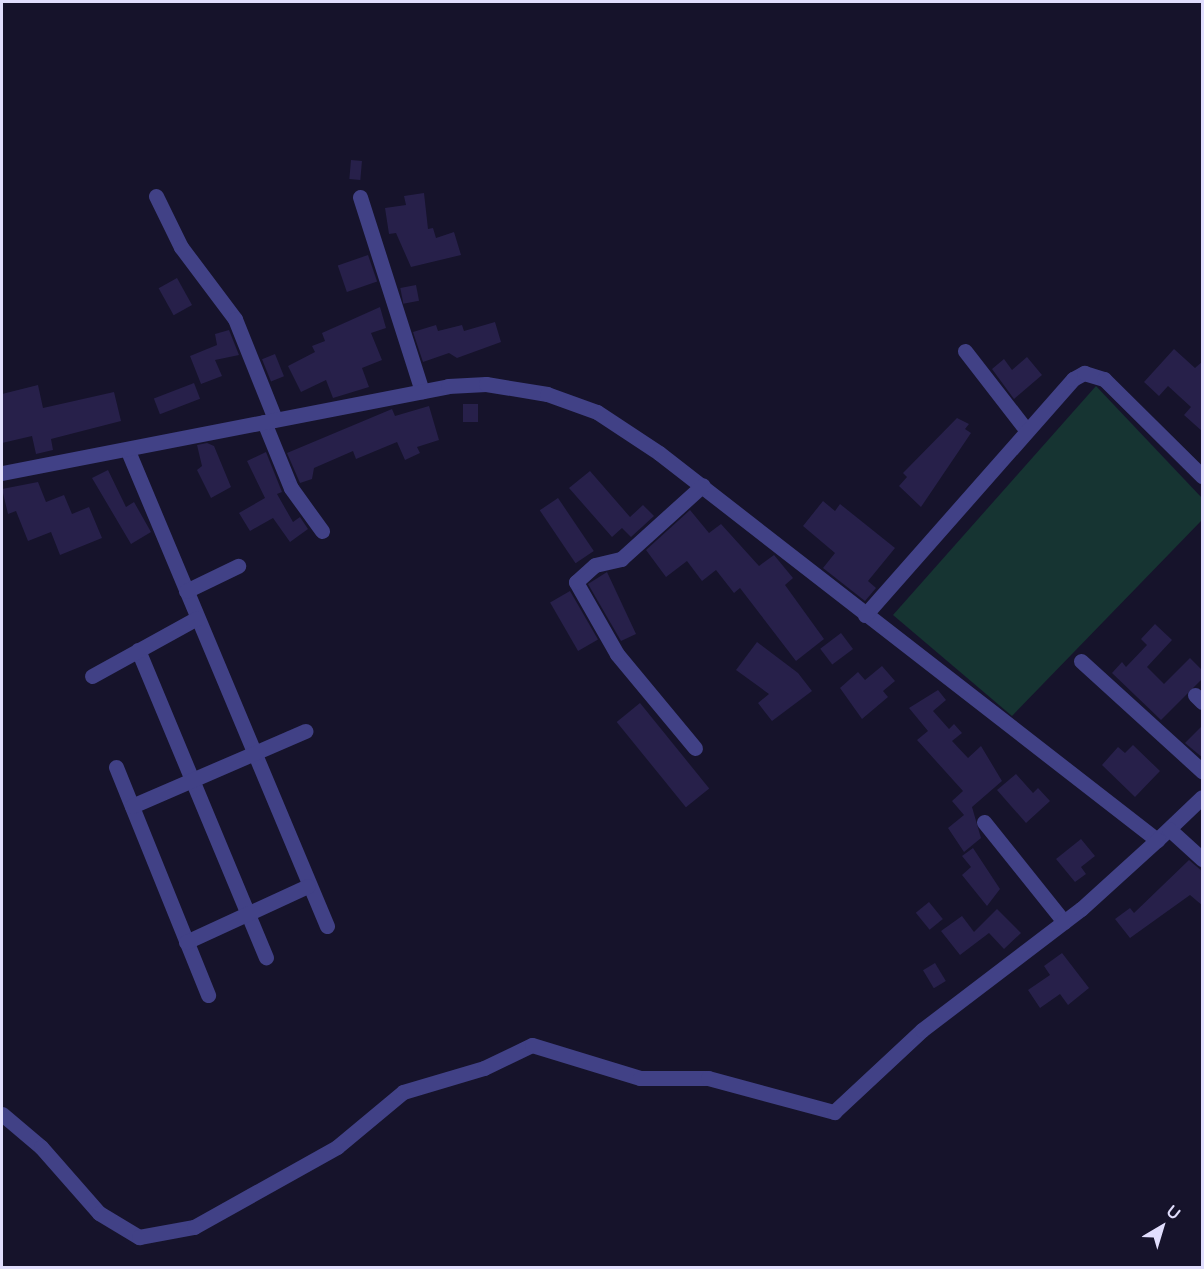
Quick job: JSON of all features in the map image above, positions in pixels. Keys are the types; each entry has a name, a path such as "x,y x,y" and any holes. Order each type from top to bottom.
{"street":[{"path":"156,196 181,247 235,319 291,488 322,531"},
{"path":"360,197 422,391"},
{"path":"965,351 1027,430"},
{"path":"865,615 1072,379 1093,373 1203,476"},
{"path":"2,473 128,451 422,391 486,384 575,403 620,426 703,485 865,615 1157,840"},
{"path":"128,451 308,886 327,926"},
{"path":"695,748 617,654 576,582 595,565 621,558 703,485"},
{"path":"186,591 238,566"},
{"path":"92,676 197,618"},
{"path":"138,651 245,912 266,957"},
{"path":"1081,661 1203,771"},
{"path":"132,806 304,731"},
{"path":"116,767 208,995"},
{"path":"2,1114 41,1147 112,1225 139,1237 173,1233 305,1168 404,1092 484,1068 532,1045 640,1078 708,1078 834,1112 988,975 1064,921 1202,799"},
{"path":"984,822 1064,921"},
{"path":"1169,829 1203,859"},
{"path":"186,942 245,912 308,886"}],"green space":[{"path":"1096,386 1202,498 1202,520 1012,716 893,615"}],"building":[{"path":"351,160 362,161 360,180 349,179"},
{"path":"424,193 428,229 433,228 436,238 454,232 461,255 411,267 396,233 389,234 385,208 406,205 404,196"},
{"path":"368,255 377,281 347,292 338,265"},
{"path":"177,278 192,305 174,315 159,288"},
{"path":"416,285 419,301 403,304 400,288"},
{"path":"380,307 386,328 371,333 382,360 362,368 369,387 333,398 326,380 301,392 288,366 315,352 312,346 325,341 322,333"},
{"path":"495,322 501,342 457,358 449,353 423,362 413,332 436,325 438,331 462,325 464,331"},
{"path":"229,330 239,355 215,360 222,376 201,384 190,356 217,345 215,334"},
{"path":"1174,349 1195,368 1203,361 1203,432 1184,415 1191,407 1168,386 1159,396 1144,382"},
{"path":"275,354 284,376 271,381 262,359"},
{"path":"1027,357 1042,375 1014,399 992,369 1004,359 1012,370"},
{"path":"194,383 200,399 160,414 154,398"},
{"path":"38,385 43,408 114,392 121,421 51,439 53,450 36,454 32,436 2,443 2,394"},
{"path":"463,404 478,404 478,422 463,422"},
{"path":"429,406 439,440 417,447 420,453 405,460 397,442 356,459 353,451 314,468 312,479 300,483 287,453 392,409 395,416"},
{"path":"957,418 969,424 965,429 971,433 921,507 899,486 907,477 903,473"},
{"path":"207,443 214,446 231,487 211,498 197,470 202,466 197,445"},
{"path":"266,452 282,492 277,494 293,522 300,517 308,529 290,542 273,518 250,531 239,513 265,498 247,461"},
{"path":"108,470 126,507 134,502 151,532 131,544 92,478"},
{"path":"590,471 630,517 643,505 654,516 631,537 622,528 612,537 569,488"},
{"path":"38,482 46,502 64,495 72,514 89,507 102,538 60,555 51,532 28,541 16,511 8,514 2,489"},
{"path":"558,498 594,551 576,563 540,510"},
{"path":"823,501 835,511 840,504 895,548 868,581 876,588 865,601 823,568 835,553 803,526"},
{"path":"690,510 709,533 721,524 759,566 774,555 793,578 785,585 824,639 796,661 740,588 734,593 716,570 702,581 687,561 666,577 646,550"},
{"path":"607,572 636,634 621,641 588,584"},
{"path":"570,591 598,639 578,651 550,602"},
{"path":"1155,624 1172,640 1147,667 1164,684 1190,658 1203,671 1203,678 1161,720 1112,673 1122,662 1126,667 1147,645 1141,639"},
{"path":"841,633 853,649 832,665 820,649"},
{"path":"757,642 798,673 812,691 772,721 758,703 769,694 736,670"},
{"path":"882,666 895,681 883,691 888,697 862,719 840,688 858,672 865,680"},
{"path":"938,690 946,700 933,711 949,729 954,724 962,733 952,741 968,758 981,746 1002,781 972,807 981,838 964,852 948,828 964,815 952,801 963,791 917,740 928,731 909,708"},
{"path":"640,703 709,788 686,807 617,722"},
{"path":"1203,725 1203,758 1185,743"},
{"path":"1133,745 1160,771 1135,797 1102,765 1118,747 1125,753"},
{"path":"1016,774 1033,793 1038,788 1050,801 1026,823 997,790"},
{"path":"1081,839 1095,856 1081,867 1086,874 1075,882 1056,859"},
{"path":"973,848 1000,889 987,906 962,875 971,867 962,856"},
{"path":"1189,860 1203,872 1203,906 1190,895 1130,938 1115,919 1130,908 1134,913"},
{"path":"929,902 943,919 930,930 916,913"},
{"path":"997,909 1021,933 1004,949 989,933 960,955 941,931 962,916 974,932"},
{"path":"1062,953 1089,988 1068,1005 1060,994 1040,1008 1028,990 1050,975 1044,966"},
{"path":"935,963 946,981 934,988 923,970"}]}
